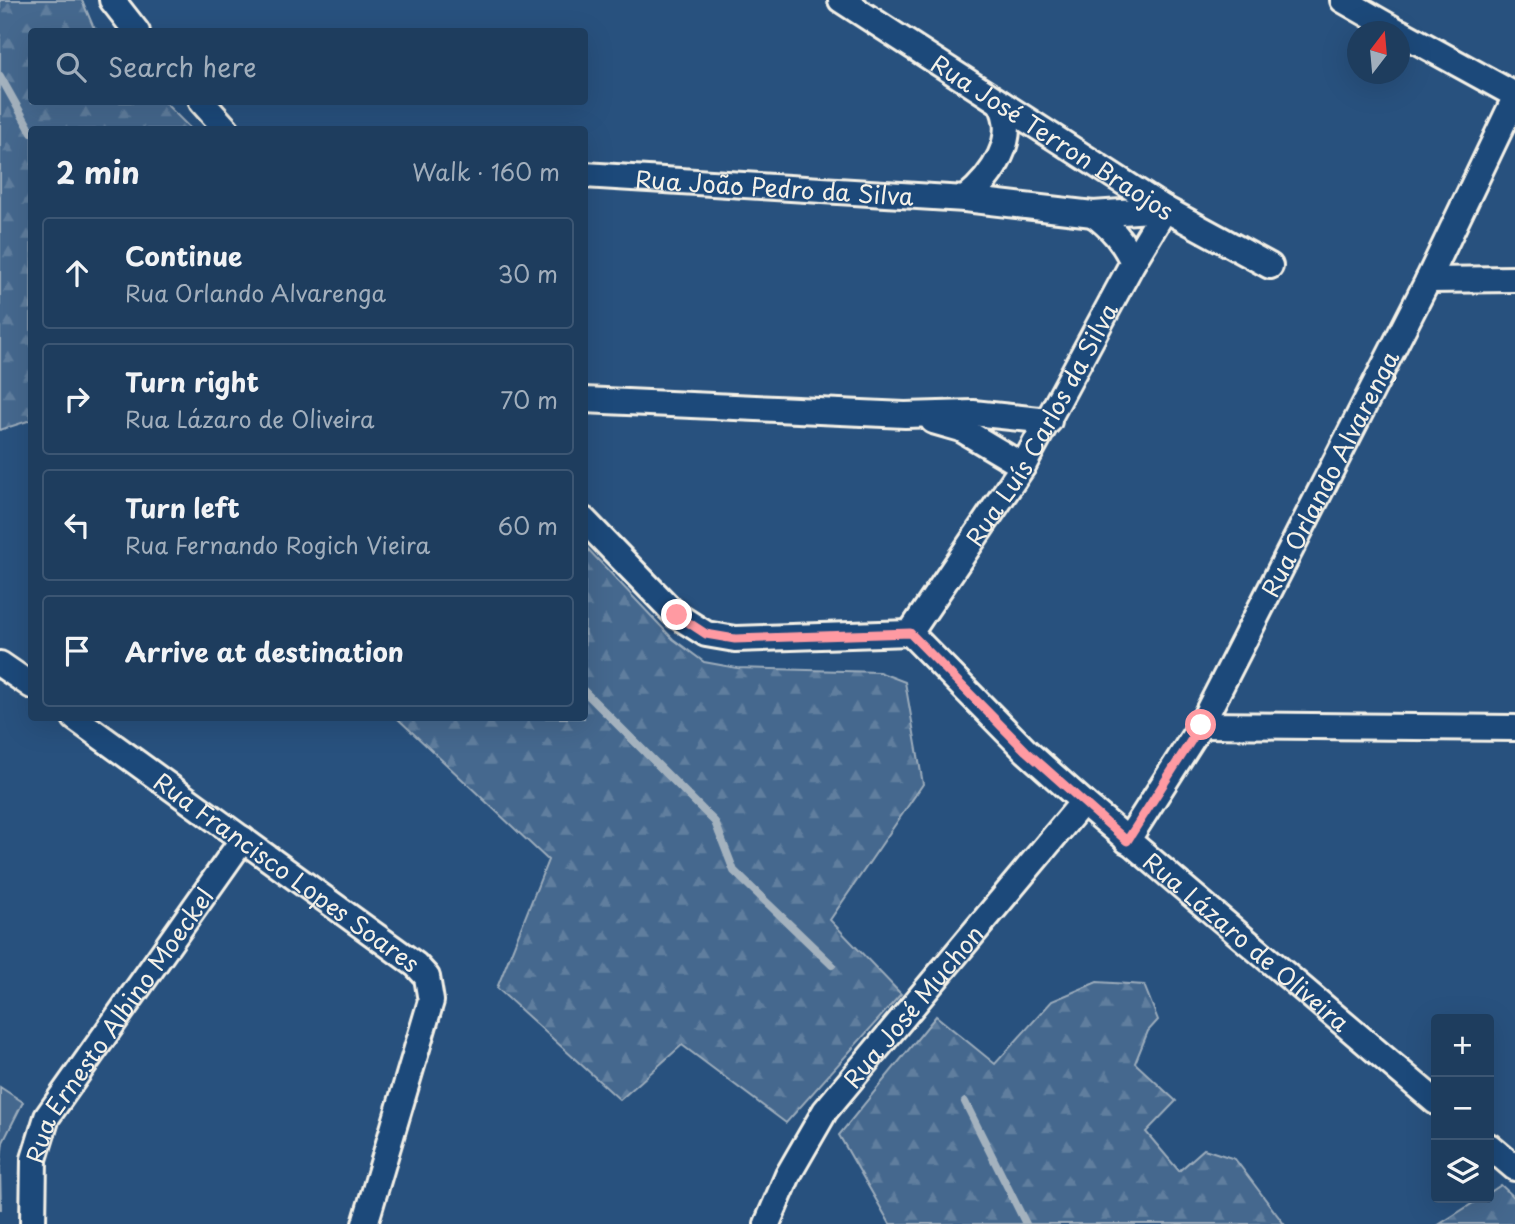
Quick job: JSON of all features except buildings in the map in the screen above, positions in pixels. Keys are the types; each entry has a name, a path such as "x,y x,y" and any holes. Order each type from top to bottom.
{"street":[{"path":"112,0 134,28"},
{"name":"Rua José Terron Braojos","path":"841,0 1165,209 1270,265"},
{"path":"1343,0 1380,21"},
{"path":"1410,38 1515,96"},
{"name":"Rua Orlando Alvarenga","path":"1127,841 1201,725 1428,280 1515,96"},
{"path":"965,199 985,181 1005,144 1006,114 1000,103"},
{"path":"205,105 224,126"},
{"name":"Rua João Pedro da Silva","path":"588,175 965,199 1093,214 1165,209"},
{"name":"Rua Luís Carlos da Silva","path":"910,633 1023,466 1133,262 1165,209"},
{"path":"1093,214 1112,227 1133,262"},
{"path":"1428,280 1515,279"},
{"path":"588,402 905,415 973,413 1049,421"},
{"path":"905,415 961,429 1023,466"},
{"path":"588,524 677,615 706,634 735,639 910,633"},
{"name":"Rua Lázaro de Oliveira","path":"910,633 1026,751 1083,802 1431,1098"},
{"path":"0,664 28,684"},
{"name":"Rua Francisco Lopes Soares","path":"79,721 416,965 427,977 431,1001 365,1224"},
{"path":"1201,725 1515,728"},
{"name":"Rua José Muchon","path":"767,1224 788,1175 824,1111 1083,802"},
{"name":"Rua Ernesto Albino Moeckel","path":"33,1224 34,1159 47,1117 243,839"},
{"path":"1494,1150 1515,1168"}],"green space":[{"path":"0,0 82,0 95,28 28,28 28,105 167,105 188,126 28,126 28,421 0,430"},
{"path":"588,549 673,639 704,662 737,668 879,672 905,682 923,784 830,920 901,994 786,1123 682,1045 620,1100 497,988 548,860 400,721 588,721"},
{"path":"1097,982 1144,985 1158,1020 1148,1031 1135,1063 1176,1101 1146,1132 1179,1171 1204,1149 1235,1159 1284,1224 890,1224 839,1135 936,1016 995,1064 1052,1001"},
{"path":"0,1087 23,1102 3,1142 0,1168"},
{"path":"1501,1185 1515,1198 1515,1224 1440,1224 1473,1203 1494,1203 1494,1190"}],"waterway":[{"path":"0,76 28,126"},
{"path":"588,695 715,822 734,871 832,965"},
{"path":"965,1102 1026,1224"}],"route":[{"path":"677,615 706,634 735,639 910,633 1026,751 1127,841 1201,725"}]}
